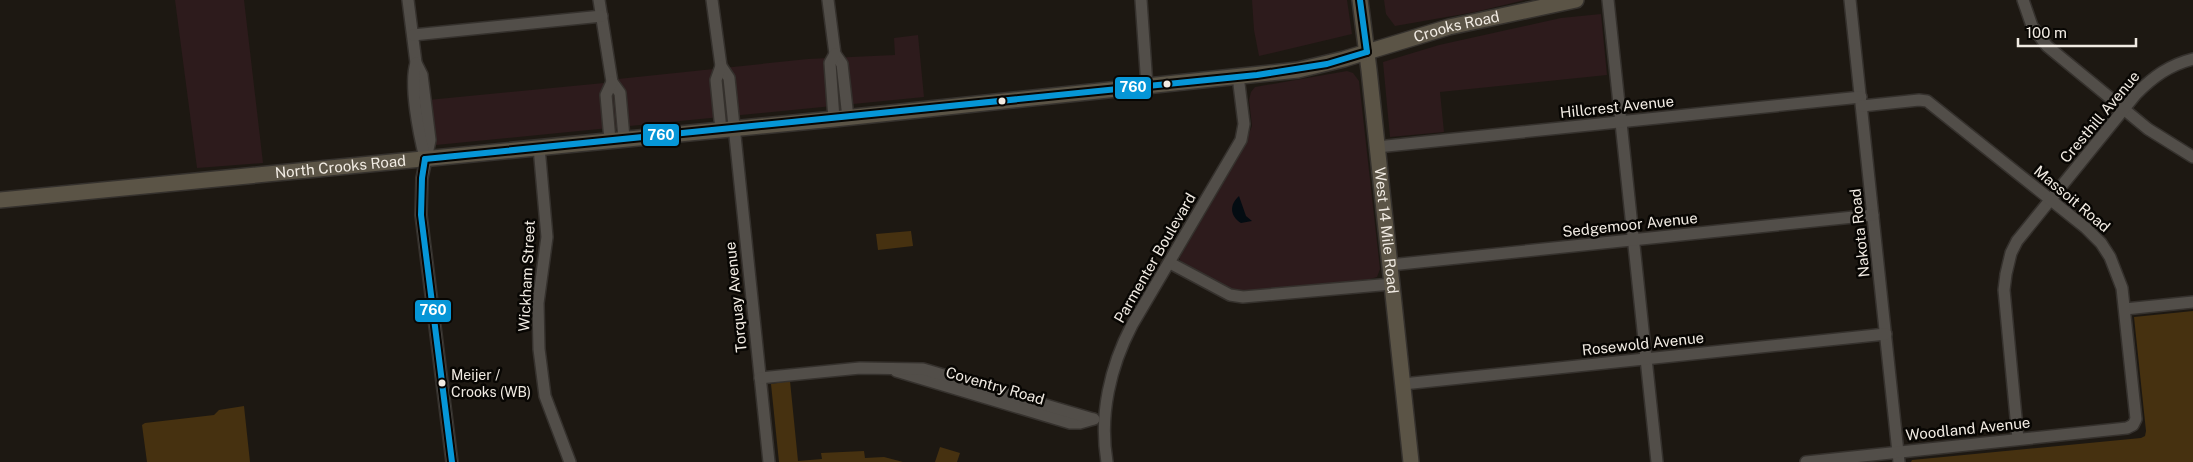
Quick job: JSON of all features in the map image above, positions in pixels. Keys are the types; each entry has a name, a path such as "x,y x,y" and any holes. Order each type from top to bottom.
{"main road":[{"name":"West 14 Mile Road","path":"1360,0 1411,462"},
{"name":"Crooks Road","path":"1367,52 1449,27 1576,0"},
{"name":"North Crooks Road","path":"0,200 841,119 1298,70 1327,64 1367,52"}],"street":[{"path":"408,0 416,63 413,74 425,159 422,178 421,215 452,462"},
{"path":"599,0 612,82 620,93 618,139"},
{"name":"Torquay Avenue","path":"712,0 721,66 729,78 728,129 769,462"},
{"path":"828,0 835,54 842,64 841,119"},
{"path":"1141,0 1147,86"},
{"path":"1608,0 1657,462"},
{"name":"Nakota Road","path":"1850,0 1899,457"},
{"path":"2023,0 2029,20 2041,40 2148,129 2193,157"},
{"path":"413,35 602,16"},
{"name":"Cresthill Avenue","path":"2018,439 2004,290 2006,274 2017,241 2124,108 2152,78 2167,68 2193,59"},
{"name":"Parmenter Boulevard","path":"1107,462 1099,420 1121,349 1132,325 1241,140 1244,124 1238,76"},
{"name":"Massoit Road","path":"1861,102 1927,101 2101,242 2120,277 2136,419 2133,426"},
{"name":"Hillcrest Avenue","path":"1377,147 1621,122 1861,102"},
{"name":"Wickham Street","path":"539,147 547,237 538,303 539,349 545,396 570,462"},
{"name":"Sedgemoor Avenue","path":"1390,265 1873,214"},
{"path":"1170,263 1230,295 1243,297 1392,284"},
{"path":"2125,309 2193,302"},
{"name":"Rosewold Avenue","path":"1403,384 1886,334"},
{"name":"Coventry Road","path":"760,378 860,368 923,369 1099,420"},
{"name":"Woodland Avenue","path":"1806,462 1899,457 2018,439 2133,426"}],"shaded area":[{"path":"175,0 244,0 263,163 197,168"},
{"path":"1252,0 1347,0 1352,34 1259,56 1254,30"},
{"path":"1384,0 1525,0 1475,12 1395,26 1386,14"},
{"path":"1601,14 1607,75 1440,92 1444,132 1390,137 1383,62 1439,45 1561,18"},
{"path":"918,35 924,97 436,145 428,100 604,83 618,79 808,59 895,55 894,38"},
{"path":"1347,71 1353,73 1359,81 1380,269 1377,277 1246,293 1232,291 1184,264 1180,257 1242,151 1252,126 1249,100 1251,92 1255,87"},
{"path":"1239,196 1246,216 1252,221 1241,223 1233,214 1232,207"},
{"path":"911,231 913,246 878,250 876,234"},
{"path":"2193,311 2193,462 1911,462 1912,460 2141,438 2145,436 2134,317"},
{"path":"790,381 798,461 822,459 821,453 864,451 865,458 884,457 903,462 779,462 771,384"},
{"path":"244,406 250,462 147,462 142,425 145,423 214,415 219,410"},
{"path":"940,447 960,453 957,462 935,462"}],"transit line":[{"name":"760","path":"1360,0 1367,52"},
{"name":"760","path":"425,159 1257,75 1327,64 1367,52"},
{"name":"760","path":"425,159 422,178 421,215 452,462"}],"place":[{"name":"Meijer / Crooks (WB)","path":"442,383"}]}
